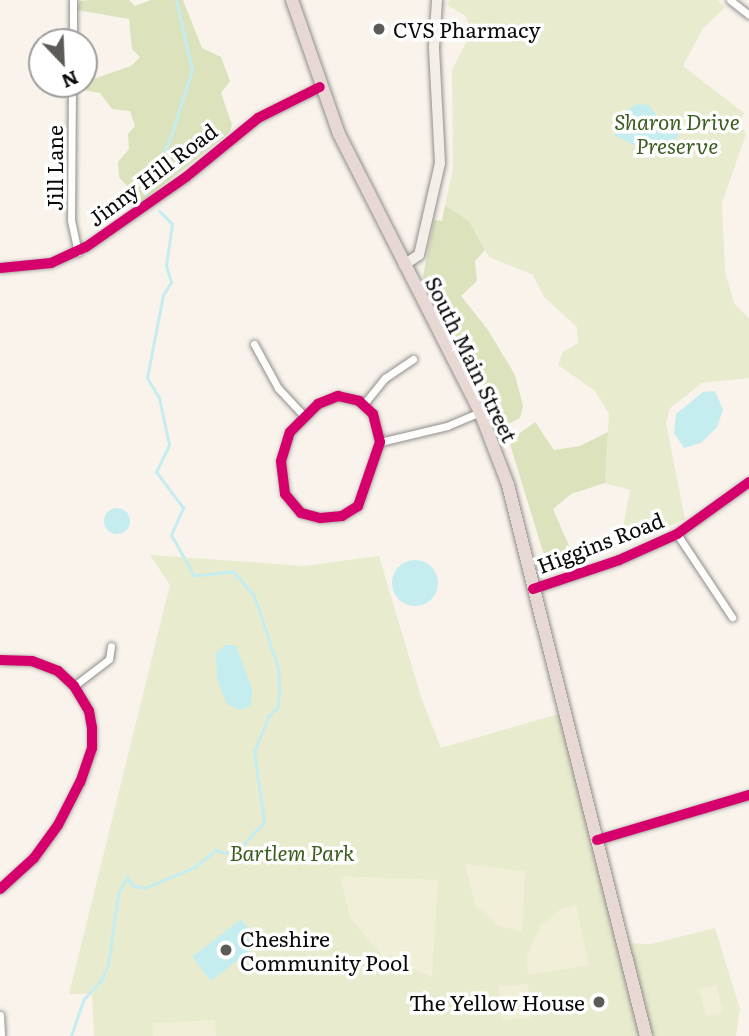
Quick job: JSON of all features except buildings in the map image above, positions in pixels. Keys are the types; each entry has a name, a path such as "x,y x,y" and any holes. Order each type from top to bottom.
{"highway":[{"name":"South Main Street","path":"292,0 320,87 357,173 480,412 508,485 646,1036"}],"main road":[{"path":"404,265 420,247 440,163 434,47 437,0"}],"street":[{"path":"73,0 73,28"},
{"path":"730,0 749,15"},
{"name":"Jinny Hill Road","path":"0,268 51,263 78,252 186,177 258,118 320,87"},
{"name":"Jill Lane","path":"72,98 71,219 78,252"},
{"path":"254,344 278,388 305,417"},
{"path":"363,405 385,378 414,359"},
{"path":"338,396 363,405 377,422 380,442 358,506 342,516 301,513 285,494 281,461 290,432 305,417 318,404 338,396"},
{"path":"380,442 447,426 480,412"},
{"name":"Higgins Road","path":"533,589 619,560 677,534 749,482"},
{"path":"677,534 732,617"},
{"path":"74,686 109,659 111,646"},
{"path":"0,660 32,661 58,671 74,686 89,710 92,729 92,748 80,782 50,836 0,889"},
{"path":"597,840 749,795"},
{"path":"0,1015 1,1036"}],"green space":[{"path":"129,0 135,6 151,0 183,0 202,48 221,57 230,81 221,93 232,125 229,133 142,202 119,177 118,162 129,149 128,134 135,126 130,111 112,109 98,93 98,77 131,66 140,57 132,49 129,19 77,10 80,1"},
{"name":"Sharon Drive Preserve","path":"449,0 718,0 725,8 703,28 683,66 744,113 740,123 746,134 722,203 725,271 734,303 749,318 749,378 702,383 670,408 666,423 685,519 634,542 623,528 630,490 605,483 609,414 595,391 558,365 563,352 578,343 577,327 544,297 533,275 489,257 469,221 445,205 453,169 452,70 471,33 466,16 447,5"},
{"path":"445,205 469,221 485,250 475,261 477,281 461,296 488,330 515,375 523,406 520,418 499,429 423,277 434,220 442,221"},
{"path":"535,422 554,450 580,446 608,432 605,483 571,494 553,509 576,562 564,568 548,568 509,441"},
{"name":"Bartlem Park","path":"150,555 304,566 379,556 421,697 441,748 565,712 620,943 651,944 715,928 740,1009 736,1036 94,1036 92,994 69,994 170,585"}],"shaded area":[{"path":"465,864 525,871 522,932 497,925 475,905"},
{"path":"340,876 438,880 432,977 385,959 350,918"},
{"path":"576,905 589,965 528,975 527,957 540,926 561,909"},
{"path":"528,984 530,1018 501,1020 499,986"},
{"path":"716,985 723,1012 706,1016 699,989"},
{"path":"215,1020 216,1036 153,1036 152,1023"}],"water":[{"path":"637,104 649,105 657,116 675,126 679,134 673,142 633,145 614,135 620,114"},
{"path":"715,391 723,410 717,427 701,443 684,448 674,433 676,414 703,392"},
{"path":"117,508 126,512 130,521 126,530 117,534 108,530 104,521 108,512"},
{"path":"415,560 431,567 438,583 431,599 415,606 399,599 392,583 399,567"},
{"path":"225,645 236,645 252,690 251,706 240,710 227,704 217,679 216,653"},
{"name":"Cheshire Community Pool","path":"241,919 260,943 211,981 192,957"}],"waterway":[{"path":"146,194 171,136 192,70 176,0"},
{"path":"71,1036 84,999 102,979 108,965 118,894 127,877 134,886 145,888 195,867 216,850 225,853 239,849 264,822 254,752 268,717 277,708 279,692 278,668 254,596 233,572 194,576 171,535 183,508 156,472 169,445 159,398 147,378 163,295 171,282 166,266 172,224 159,211"}],"cycle path":[{"path":"0,268 51,263 86,247 186,177 258,118 320,87"},
{"path":"338,396 359,401 373,414 380,442 358,506 342,516 320,518 301,513 285,494 281,461 290,432 318,404 338,396"},
{"path":"533,589 619,560 677,534 749,482"},
{"path":"0,660 32,661 58,671 74,686 89,711 92,728 92,748 80,782 58,825 34,858 0,889"},
{"path":"597,840 749,795"}],"place":[{"name":"CVS Pharmacy","path":"379,29"},
{"name":"Cheshire Community Pool","path":"226,950"},
{"name":"The Yellow House","path":"599,1002"}]}
